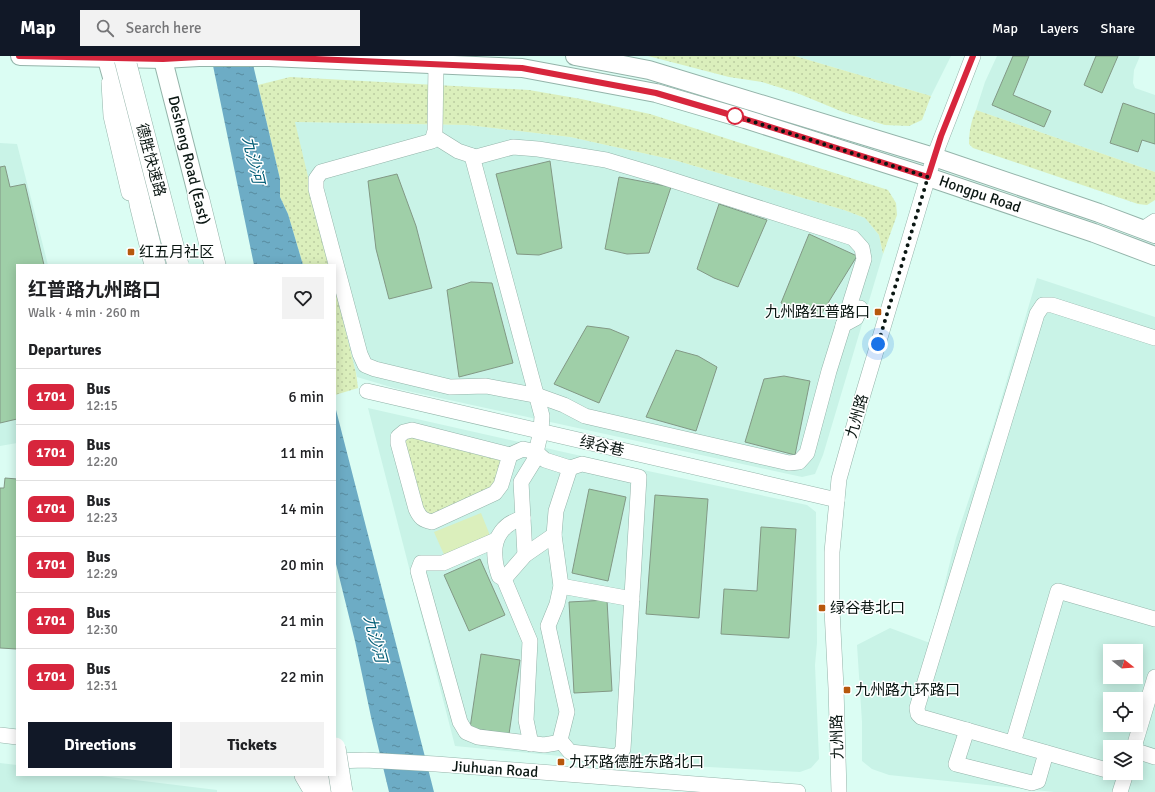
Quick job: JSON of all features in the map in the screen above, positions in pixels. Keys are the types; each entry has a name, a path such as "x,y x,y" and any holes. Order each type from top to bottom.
{"highway":[{"name":"德胜快速路","path":"138,56 191,264"},
{"name":"德胜快速路","path":"112,57 178,264"},
{"path":"131,145 140,204 156,264"},
{"path":"198,196 214,264"},
{"path":"336,754 342,792"},
{"path":"306,776 315,792"},
{"path":"310,776 315,792"},
{"path":"326,776 331,792"}],"main road":[{"name":"Hongpu Road","path":"20,56 162,58 269,57 522,68 656,93 745,119 928,177 1094,233 1155,256"},
{"name":"Hongpu Road","path":"575,56 649,70 934,157 1151,228"},
{"path":"112,57 131,145 163,264"},
{"name":"Desheng Road (East)","path":"162,58 198,196"},
{"path":"336,765 342,792"},
{"path":"298,776 302,792"}],"street":[{"name":"九州路","path":"839,792 832,610 832,552 839,478 934,157 972,56"},
{"path":"112,57 111,116 147,264"},
{"path":"434,136 458,151 472,156 482,156 513,147 538,149 606,160 661,176 853,238 862,248 864,259 829,371 807,453 799,462 789,463 585,416 564,405 537,395 486,386 450,387 375,369 365,365 360,354 316,188 316,179 321,172 432,141 435,131 436,64"},
{"path":"472,156 542,416 541,431 534,461 521,482 525,555"},
{"path":"1103,769 920,717 917,708 1037,314 1043,304 1052,305 1155,338"},
{"path":"843,325 856,318 860,308"},
{"name":"绿谷巷","path":"367,391 837,500"},
{"path":"510,455 502,485 495,493 432,522 423,520 416,509 398,443 398,437 404,432 412,430 510,455 523,449 536,452 545,460 570,468 582,464 639,477 623,749 618,757 570,752 560,740"},
{"path":"523,518 512,521 496,540 443,563 421,563 418,571 460,722 466,732 478,737 544,745 556,743 560,740 566,712 548,626 557,604 561,586 554,535 556,511 570,468"},
{"path":"504,579 525,555 554,535"},
{"path":"496,540 495,557 499,576 504,579 530,641 526,720 531,744"},
{"path":"561,586 632,599"},
{"path":"1013,743 1058,591 1155,619"},
{"path":"1136,740 1155,677"},
{"path":"967,730 956,764 1032,783 1038,781 1046,753"},
{"path":"0,735 16,737"},
{"path":"1143,753 1155,757"},
{"name":"Jiuhuan Road","path":"336,761 365,760 436,764 798,792"},
{"path":"1120,792 1122,780"}],"shaded area":[{"path":"795,56 951,56 931,96"},
{"path":"997,56 1140,56 1134,70 1133,83 1135,88 1155,95 1155,172 976,110 985,82"},
{"path":"294,122 467,125 570,137 674,160 844,210 865,218 879,235 883,254 823,455 815,474 802,477 394,388 357,377 336,292 336,264 329,264"},
{"path":"0,143 17,144 48,264 16,264 16,443 0,446"},
{"path":"1037,278 1155,317 1155,792 1054,792 889,775 872,769 862,761 862,722 857,645 890,628 930,643 956,538 993,427"},
{"path":"368,408 807,505 816,512 817,643 815,665 819,759 811,768 800,772 634,763 455,746"},
{"path":"0,763 16,765 16,776 102,776 217,790 217,792 0,792"}],"green space":[{"path":"648,56 795,56 931,96 922,120 909,126 885,125 843,112 797,93 762,82 729,77"},
{"path":"290,77 529,90 581,99 650,114 888,190 896,203 897,215 883,254 879,235 865,218 844,210 674,160 570,137 467,125 295,122 329,264 303,264 288,214 280,197 280,179 258,85"},
{"path":"976,110 1155,172 1155,200 1147,205 1138,204 973,148 969,144 969,135"},
{"path":"336,292 356,373 358,388 336,395"},
{"path":"406,435 502,459 495,485 433,517 421,510 403,440"},
{"path":"481,513 491,538 445,557 434,532"}],"water":[{"name":"九沙河","path":"211,56 251,56 280,179 280,197 288,214 303,264 254,264"},
{"name":"九沙河","path":"336,410 434,792 389,792 336,564"}],"building":[{"path":"1013,56 1029,56 1013,95 1051,111 1044,127 992,105"},
{"path":"1096,56 1118,56 1102,93 1084,85"},
{"path":"1123,103 1155,114 1155,144 1142,140 1138,152 1110,143"},
{"path":"550,161 562,248 539,255 517,254 496,174"},
{"path":"5,166 10,187 25,184 44,264 16,264 16,419 0,423 0,167"},
{"path":"397,174 416,226 432,288 389,299 376,249 368,181"},
{"path":"619,177 671,187 649,253 627,254 605,249"},
{"path":"719,204 767,220 738,287 714,278 697,269"},
{"path":"809,234 857,256 820,316 801,311 781,303"},
{"path":"471,282 492,283 513,363 459,377 447,290"},
{"path":"587,326 610,329 629,337 599,403 554,384"},
{"path":"676,350 698,356 717,367 696,431 646,417"},
{"path":"784,376 810,381 795,455 745,442 764,379"},
{"path":"5,478 16,479 16,649 0,648 0,488 4,488"},
{"path":"589,489 626,497 608,581 572,573"},
{"path":"655,495 708,499 699,618 646,614"},
{"path":"761,527 796,529 789,638 721,634 724,589 757,591"},
{"path":"480,559 505,615 469,631 444,575"},
{"path":"607,600 612,691 574,693 569,602"},
{"path":"481,654 520,660 509,734 470,728"}],"bus line":[{"name":"1701","path":"19,56 163,59 199,57 269,57 522,68 656,93 745,119 928,177 941,136 973,56"}],"place":[{"name":"红五月社区","path":"131,252"},
{"name":"九州路红普路口","path":"878,312"},
{"name":"绿谷巷北口","path":"822,608"},
{"name":"九州路九环路口","path":"847,690"},
{"name":"九环路德胜东路北口","path":"561,762"}],"route":[{"path":"735,116 928,177 878,344"}]}
